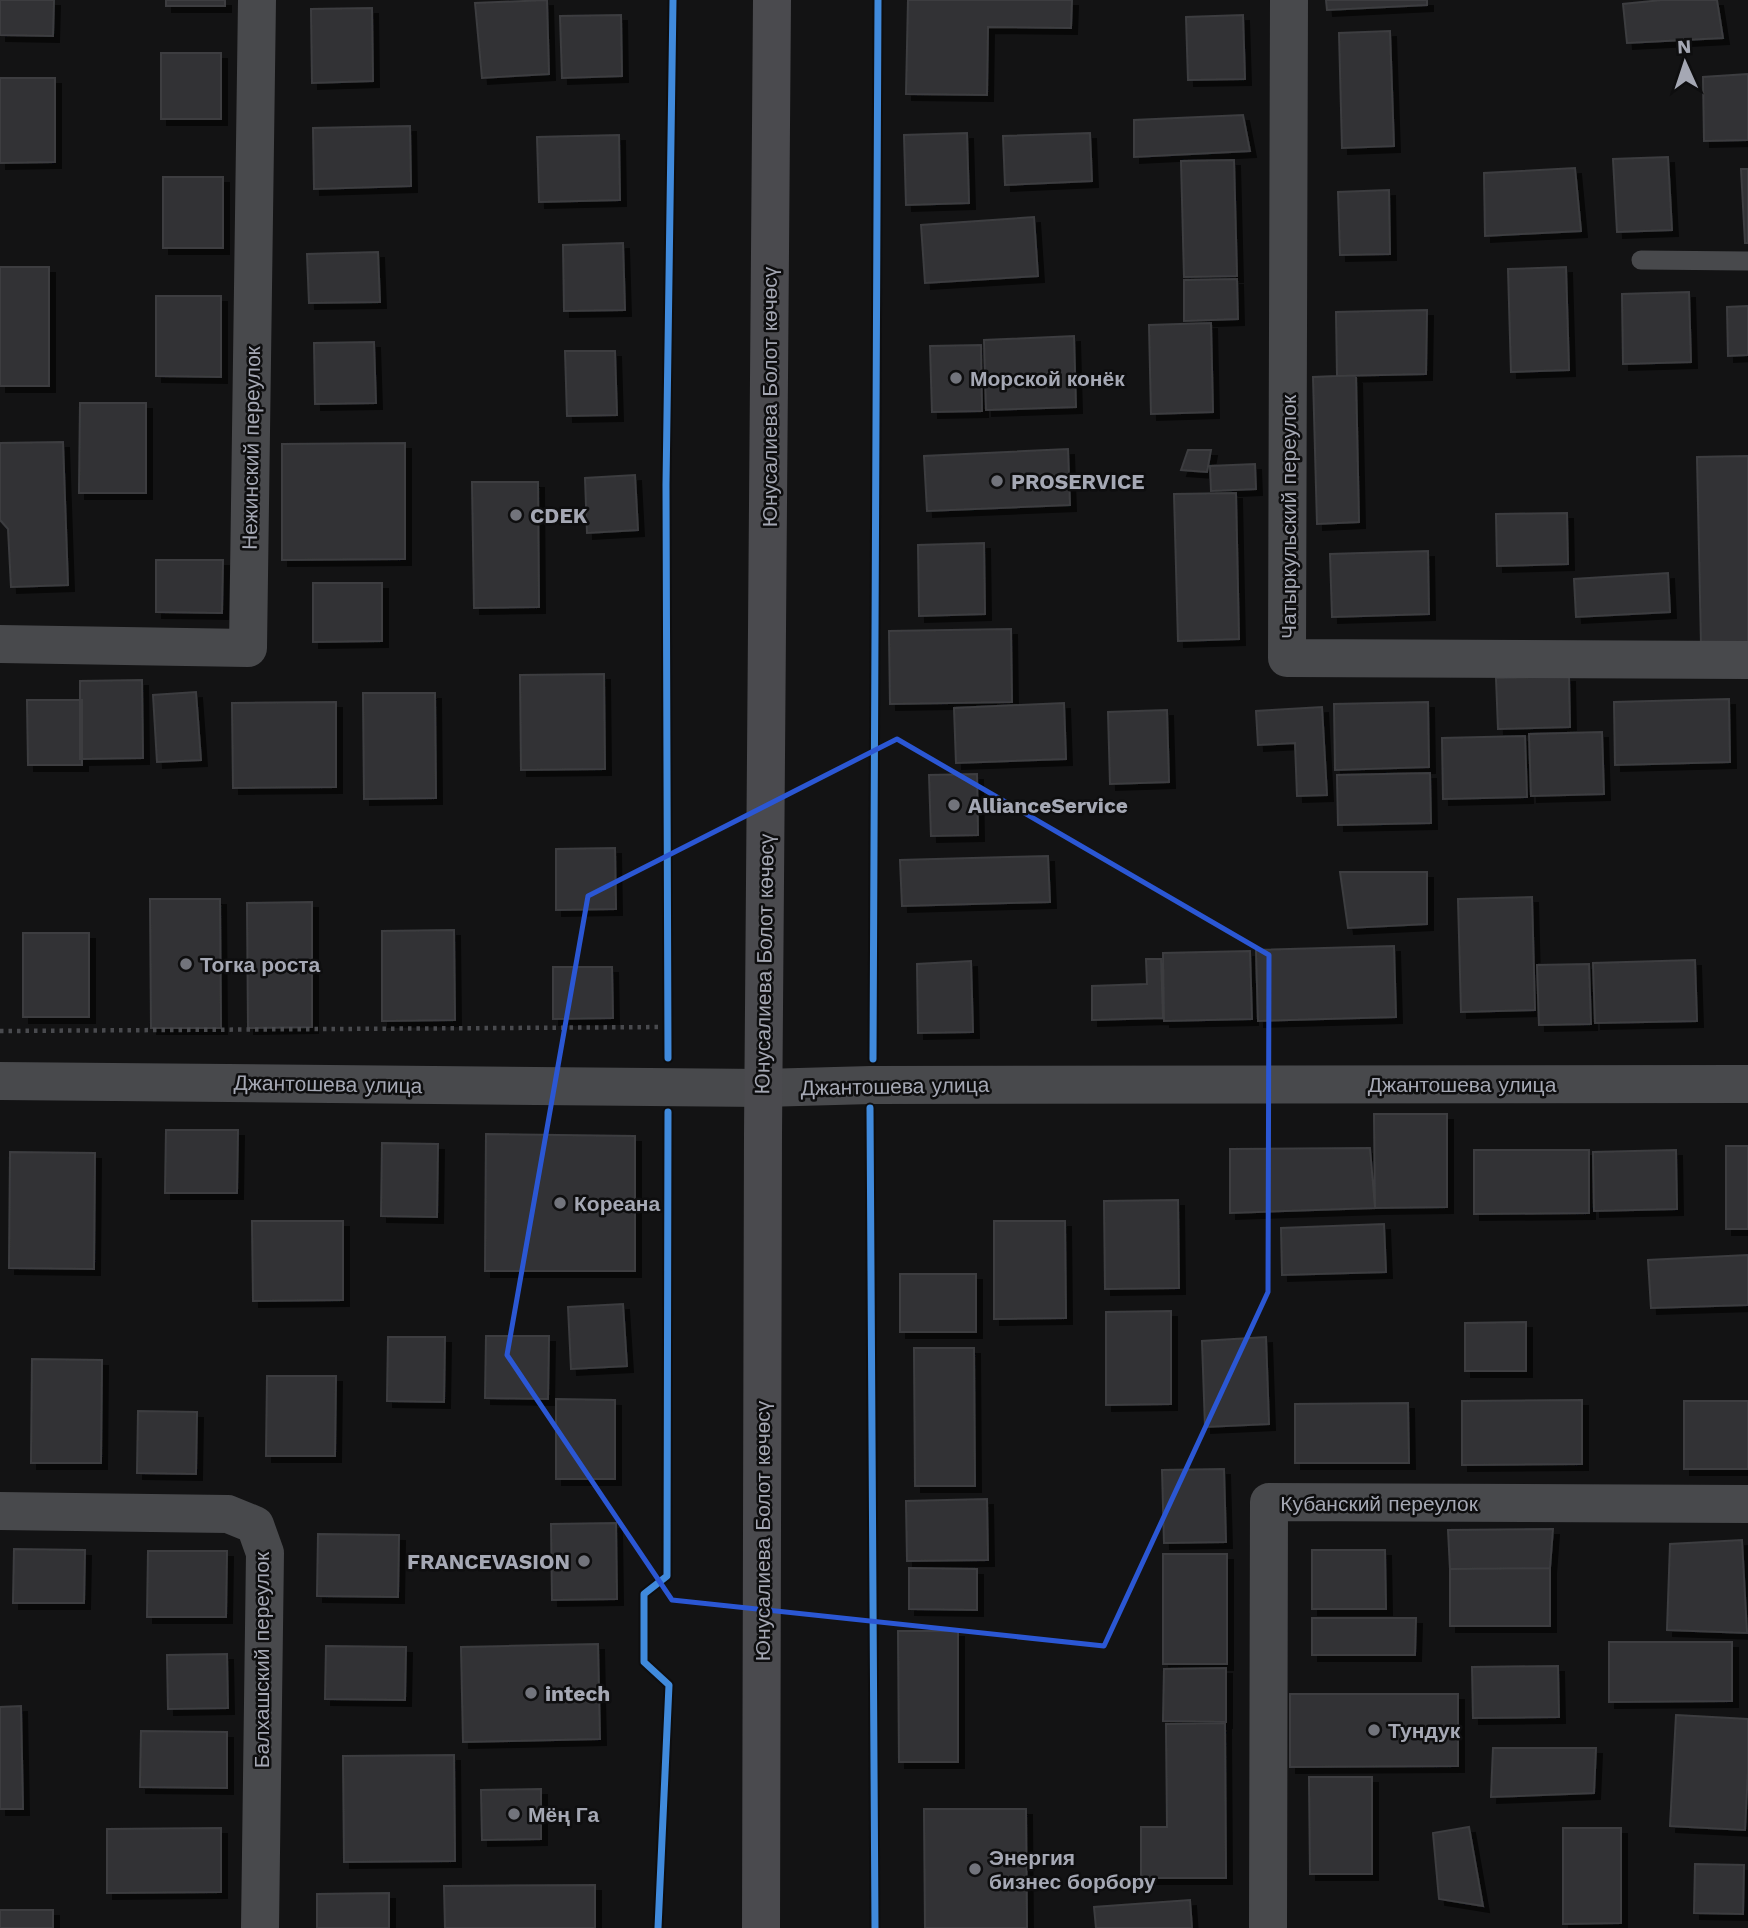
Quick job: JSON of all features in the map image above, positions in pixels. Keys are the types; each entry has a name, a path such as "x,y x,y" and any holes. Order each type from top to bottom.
{"main road":[{"name":"Юнусалиева Болот көчөсү","path":"761,1928 763,1088 772,0"}],"street":[{"name":"Нежинский переулок","path":"0,644 248,648 257,0"},
{"name":"Чатыркульский переулок","path":"1289,0 1287,658 1748,660"},
{"name":"Джантошева улица","path":"0,1081 763,1088 871,1085 1748,1084"},
{"name":"Кубанский переулок","path":"1268,1928 1269,1502 1748,1504"},
{"name":"Балхашский переулок","path":"0,1511 228,1514 255,1525 265,1553 260,1928"}],"lane":[{"path":"1641,260 1748,261"}],"path":[{"path":"668,1013 668,1037"},
{"path":"0,1031 668,1027"}],"highlighted area":[{"path":"897,739 1269,955 1268,1292 1104,1646 672,1600 507,1355 588,896"}],"building":[{"path":"0,0 54,0 53,36 0,35"},
{"path":"166,0 225,0 225,6 166,6"},
{"path":"547,0 549,74 482,78 475,3"},
{"path":"908,0 1072,0 1071,28 988,27 987,95 906,94"},
{"path":"1326,0 1427,0 1427,5 1327,10"},
{"path":"1662,0 1717,0 1723,38 1627,43 1623,4"},
{"path":"372,8 373,81 312,83 311,9"},
{"path":"621,15 622,76 562,78 560,16"},
{"path":"1243,15 1245,79 1188,80 1186,17"},
{"path":"1390,31 1394,146 1342,148 1339,33"},
{"path":"161,53 221,53 221,119 161,119"},
{"path":"1748,74 1748,140 1704,141 1703,77"},
{"path":"0,78 55,78 55,162 0,163"},
{"path":"1243,115 1250,151 1134,157 1134,120"},
{"path":"410,126 411,186 314,189 313,128"},
{"path":"967,133 969,203 906,205 904,135"},
{"path":"1090,133 1092,181 1005,185 1003,136"},
{"path":"619,135 620,200 539,202 537,137"},
{"path":"1668,157 1672,230 1617,232 1613,159"},
{"path":"1234,160 1237,276 1184,277 1181,161"},
{"path":"1575,168 1581,231 1485,236 1484,173"},
{"path":"1741,169 1748,169 1748,243 1745,243"},
{"path":"163,177 223,177 223,248 163,248"},
{"path":"1389,190 1390,254 1340,255 1338,192"},
{"path":"1034,217 1038,276 925,283 921,225"},
{"path":"623,243 625,310 564,311 563,245"},
{"path":"378,252 380,302 309,303 307,254"},
{"path":"0,267 49,267 49,386 0,386"},
{"path":"1566,267 1569,370 1511,372 1508,269"},
{"path":"1237,279 1238,319 1184,321 1184,280"},
{"path":"1689,292 1691,362 1623,364 1622,294"},
{"path":"156,296 221,296 221,377 156,376"},
{"path":"1748,306 1748,355 1728,356 1727,307"},
{"path":"1427,310 1426,374 1337,376 1336,312"},
{"path":"1211,323 1213,412 1151,414 1149,325"},
{"path":"1074,336 1076,407 986,410 984,340"},
{"path":"374,342 376,403 315,404 314,343"},
{"name":"Морской конёк","path":"981,345 982,411 932,412 930,346"},
{"path":"565,351 615,351 617,415 567,416"},
{"path":"1356,376 1359,522 1317,524 1313,377"},
{"path":"80,403 146,403 146,493 79,493"},
{"path":"63,442 68,585 11,587 8,529 0,520 0,443"},
{"path":"405,443 405,559 282,560 282,444"},
{"name":"PROSERVICE","path":"1068,449 1070,505 927,511 924,456"},
{"path":"1188,450 1211,450 1207,472 1181,470"},
{"path":"1748,456 1748,643 1701,644 1697,457"},
{"path":"1255,464 1256,489 1211,491 1210,466"},
{"path":"635,475 638,530 587,533 585,478"},
{"path":"472,482 538,482 539,607 474,608"},
{"path":"1236,493 1239,639 1178,641 1174,494"},
{"path":"1567,513 1568,564 1497,566 1496,514"},
{"path":"984,543 985,614 919,616 918,545"},
{"path":"1428,551 1429,614 1332,617 1330,554"},
{"path":"156,560 223,560 222,613 156,612"},
{"path":"1668,573 1670,612 1576,617 1574,579"},
{"path":"313,583 382,583 382,641 313,642"},
{"path":"1011,629 1012,702 890,704 889,631"},
{"path":"604,674 605,769 521,770 520,675"},
{"path":"1569,676 1570,727 1498,729 1496,678"},
{"path":"142,680 143,758 80,759 80,681"},
{"path":"196,692 201,760 157,762 153,695"},
{"path":"363,693 435,693 436,798 364,799"},
{"path":"1729,699 1730,762 1615,765 1614,702"},
{"path":"27,700 82,700 82,765 28,765"},
{"path":"336,702 336,787 233,788 232,703"},
{"path":"1428,702 1429,767 1335,770 1334,704"},
{"path":"1064,703 1066,759 956,763 954,708"},
{"path":"1322,707 1327,795 1297,796 1295,743 1258,745 1256,711"},
{"path":"1167,710 1169,782 1110,784 1108,712"},
{"path":"1602,732 1604,794 1531,796 1529,734"},
{"path":"1525,736 1527,797 1443,799 1442,738"},
{"path":"1430,773 1431,823 1338,825 1337,775"},
{"name":"AllianceService","path":"977,774 978,835 931,836 929,775"},
{"path":"615,848 616,909 556,910 556,849"},
{"path":"1048,856 1050,902 902,906 900,860"},
{"path":"1340,872 1427,872 1427,924 1348,928"},
{"path":"1532,897 1535,1010 1461,1012 1458,899"},
{"name":"Тогка роста","path":"150,899 220,899 221,1028 151,1028"},
{"path":"312,902 312,1027 248,1028 247,903"},
{"path":"454,930 455,1020 382,1021 382,931"},
{"path":"23,933 89,933 89,1017 23,1017"},
{"path":"1394,946 1396,1017 1258,1021 1256,950"},
{"path":"1250,951 1252,1019 1164,1021 1163,953"},
{"path":"1146,959 1161,959 1163,1018 1092,1020 1092,986 1147,984"},
{"path":"1695,960 1697,1021 1595,1023 1593,963"},
{"path":"971,961 973,1032 918,1033 917,964"},
{"path":"1589,964 1591,1024 1539,1025 1537,965"},
{"path":"553,967 612,967 613,1018 553,1019"},
{"path":"1374,1114 1447,1114 1447,1207 1375,1208"},
{"path":"166,1130 238,1130 237,1193 165,1193"},
{"name":"Кореана","path":"486,1134 635,1136 635,1271 485,1271"},
{"path":"382,1143 438,1144 437,1217 381,1216"},
{"path":"1726,1146 1748,1146 1748,1229 1726,1229"},
{"path":"1370,1148 1375,1208 1230,1213 1230,1149"},
{"path":"1474,1150 1589,1150 1589,1213 1474,1214"},
{"path":"1676,1150 1677,1209 1594,1211 1593,1152"},
{"path":"10,1152 95,1153 94,1269 9,1268"},
{"path":"1178,1200 1179,1288 1105,1289 1104,1201"},
{"path":"252,1221 343,1221 343,1300 253,1301"},
{"path":"994,1221 1065,1221 1066,1318 994,1319"},
{"path":"1384,1224 1386,1272 1282,1275 1281,1228"},
{"path":"1748,1255 1748,1305 1651,1308 1648,1260"},
{"path":"900,1274 976,1274 976,1332 900,1332"},
{"path":"623,1304 627,1366 571,1369 568,1307"},
{"path":"1171,1311 1171,1404 1106,1405 1106,1312"},
{"path":"1526,1322 1526,1371 1465,1371 1465,1323"},
{"path":"486,1336 549,1336 548,1399 485,1398"},
{"path":"388,1337 445,1337 444,1402 387,1401"},
{"path":"1266,1337 1269,1424 1205,1427 1202,1341"},
{"path":"914,1348 974,1348 975,1486 915,1486"},
{"path":"32,1359 102,1360 101,1463 31,1463"},
{"path":"267,1376 336,1376 335,1456 266,1456"},
{"path":"556,1399 615,1400 615,1479 556,1479"},
{"path":"1582,1400 1582,1464 1462,1465 1462,1401"},
{"path":"1684,1401 1748,1401 1748,1469 1684,1469"},
{"path":"1408,1403 1409,1463 1295,1463 1295,1404"},
{"path":"138,1411 197,1412 196,1474 137,1473"},
{"path":"1224,1469 1226,1542 1164,1543 1162,1470"},
{"path":"987,1499 988,1560 907,1561 906,1501"},
{"name":"FRANCEVASION","path":"616,1523 617,1599 552,1600 551,1524"},
{"path":"1553,1529 1550,1568 1450,1569 1448,1530"},
{"path":"318,1534 399,1535 398,1597 317,1596"},
{"path":"1742,1540 1747,1633 1667,1630 1670,1544"},
{"path":"14,1549 85,1550 84,1603 13,1603"},
{"path":"1312,1550 1385,1550 1386,1609 1312,1609"},
{"path":"148,1551 227,1551 226,1617 147,1617"},
{"path":"1163,1554 1227,1554 1227,1664 1163,1664"},
{"path":"909,1568 977,1569 977,1610 909,1609"},
{"path":"1550,1568 1550,1626 1450,1626 1450,1569"},
{"path":"1312,1618 1416,1618 1415,1655 1312,1655"},
{"path":"898,1631 958,1631 958,1762 899,1762"},
{"path":"1609,1642 1732,1642 1732,1701 1609,1702"},
{"name":"intech","path":"598,1644 600,1739 463,1742 461,1647"},
{"path":"326,1646 406,1647 405,1700 325,1699"},
{"path":"227,1654 228,1708 168,1709 167,1655"},
{"path":"1558,1666 1559,1717 1473,1718 1472,1667"},
{"path":"1226,1668 1226,1722 1163,1721 1164,1669"},
{"name":"Тундук","path":"1290,1694 1458,1694 1458,1766 1290,1767"},
{"path":"21,1706 23,1809 0,1809 0,1707"},
{"path":"1676,1715 1748,1719 1745,1830 1670,1826"},
{"path":"1225,1723 1226,1878 1141,1878 1141,1827 1167,1827 1166,1724"},
{"path":"141,1731 227,1732 227,1788 140,1787"},
{"path":"1493,1748 1596,1748 1594,1793 1491,1797"},
{"path":"454,1755 455,1861 344,1862 343,1756"},
{"path":"1309,1777 1372,1777 1372,1874 1310,1874"},
{"path":"541,1789 541,1839 482,1840 481,1790"},
{"name":"Энергия бизнес борбору","path":"924,1809 1026,1809 1027,1928 925,1928"},
{"path":"1469,1827 1483,1906 1439,1899 1433,1833"},
{"path":"221,1828 221,1892 107,1893 107,1829"},
{"path":"1563,1828 1621,1828 1621,1923 1563,1924"},
{"path":"1695,1864 1744,1865 1743,1914 1694,1913"},
{"path":"595,1885 595,1928 445,1928 444,1886"},
{"path":"389,1893 389,1928 317,1928 317,1894"},
{"path":"1190,1900 1192,1928 1096,1928 1094,1907"},
{"path":"0,1910 53,1910 53,1928 0,1928"}],"cycle path":[{"path":"668,1058 666,485 673,0"},
{"path":"873,1059 878,0"},
{"path":"870,1108 875,1928"},
{"path":"658,1928 669,1685 644,1662 644,1594 667,1576 668,1112"}],"place":[{"name":"Морской конёк","path":"956,378"},
{"name":"PROSERVICE","path":"997,481"},
{"name":"CDEK","path":"516,515"},
{"name":"AllianceService","path":"954,805"},
{"name":"Тогка роста","path":"186,964"},
{"name":"Кореана","path":"560,1203"},
{"name":"FRANCEVASION","path":"584,1561"},
{"name":"intech","path":"531,1693"},
{"name":"Тундук","path":"1374,1730"},
{"name":"Мёң Га","path":"514,1814"},
{"name":"Энергия бизнес борбору","path":"975,1869"}]}
